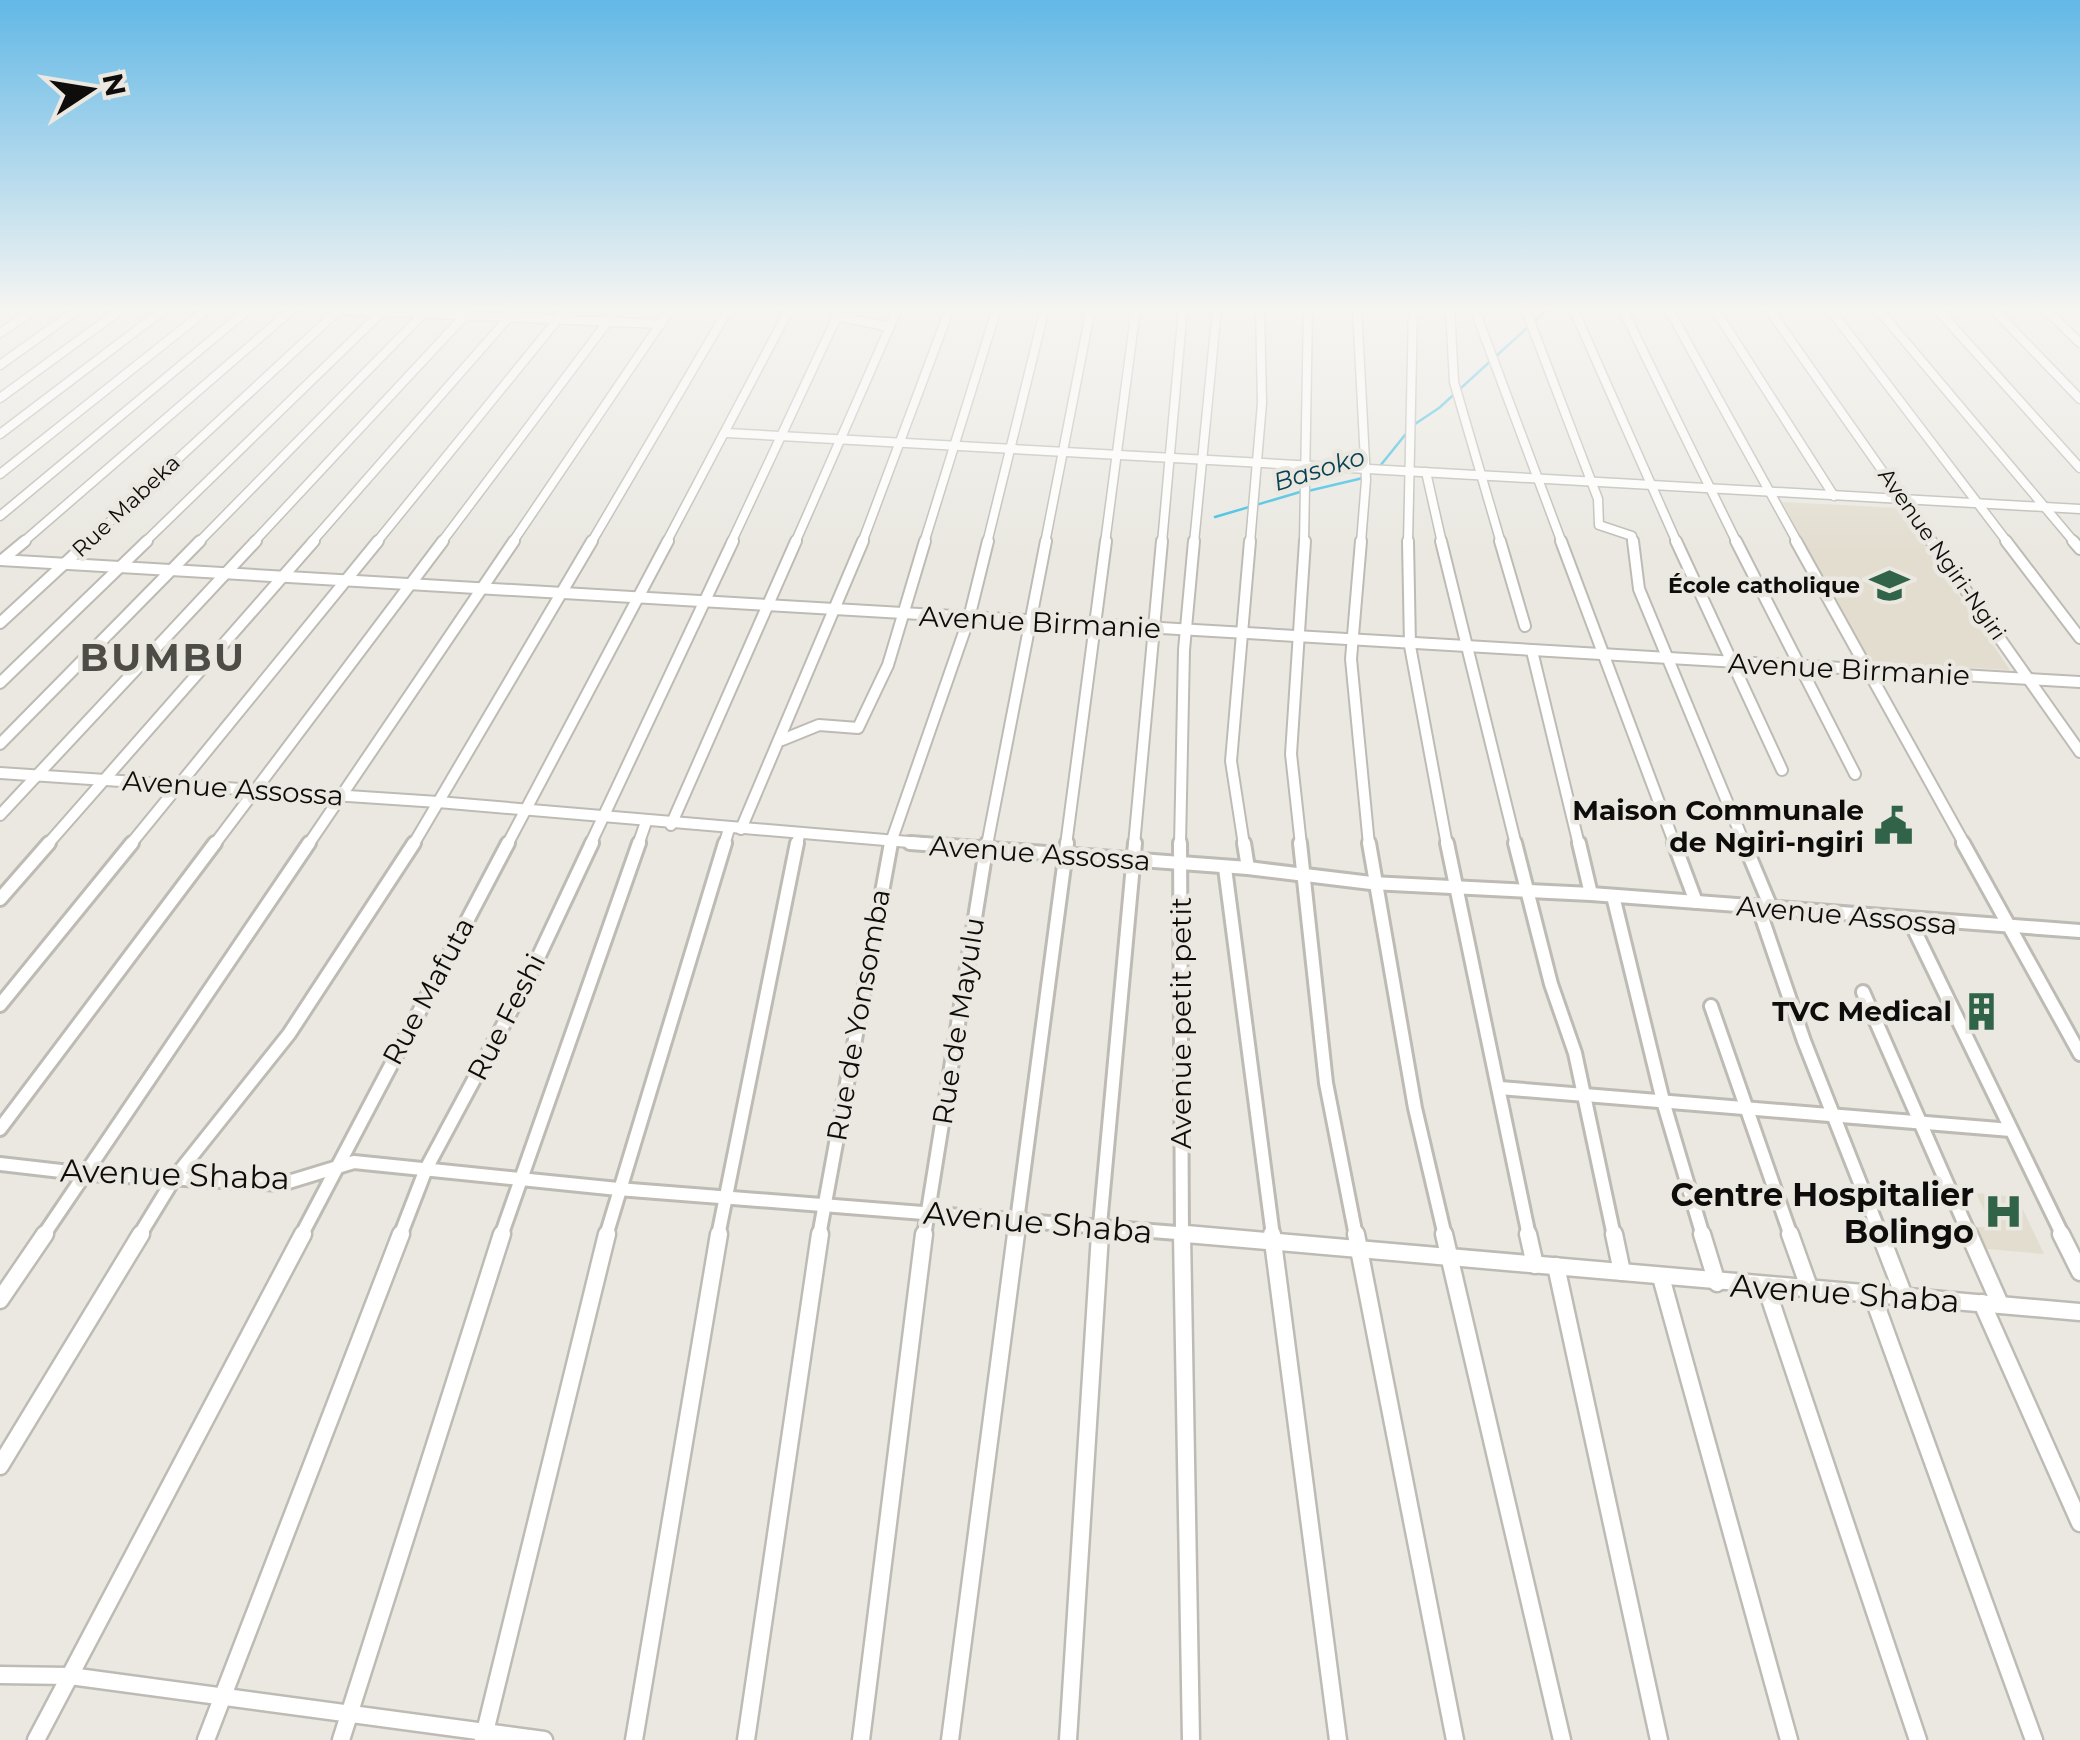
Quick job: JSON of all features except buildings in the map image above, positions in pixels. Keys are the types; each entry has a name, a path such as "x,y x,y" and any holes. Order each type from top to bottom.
{"street":[{"path":"0,434 59,389"},
{"path":"0,474 107,389"},
{"path":"0,516 152,389"},
{"path":"1,561 200,389"},
{"name":"Rue Mabeka","path":"0,623 253,389"},
{"path":"0,682 302,389"},
{"path":"0,744 349,389"},
{"path":"0,815 396,389"},
{"path":"0,899 445,389"},
{"path":"0,1005 500,389"},
{"path":"0,1129 557,389"},
{"path":"0,1300 616,389"},
{"path":"0,1466 175,1177 290,1034 402,864 681,389"},
{"name":"Rue Mafuta","path":"36,1740 749,389"},
{"name":"Rue Feshi","path":"206,1740 426,1169 529,976 801,389"},
{"path":"671,825 862,389"},
{"path":"484,1736 618,1188 735,829 782,740 837,610 920,389"},
{"path":"782,740 819,725 853,729 861,725 888,665 972,389"},
{"name":"Rue de Yonsomba","path":"746,1740 824,1204 891,841 969,618 1025,389"},
{"name":"Rue de Mayulu","path":"861,1740 927,1212 986,850 1076,389"},
{"path":"950,1740 1017,1220 1032,1136 1064,853 1125,389"},
{"path":"1068,1740 1100,1226 1175,389"},
{"name":"Avenue petit petit","path":"1191,1740 1180,864 1187,630 1208,459 1212,389"},
{"path":"1248,868 1231,761 1262,389"},
{"path":"1308,389 1301,637 1291,754 1326,1082 1454,1740"},
{"path":"1361,389 1366,480 1352,640 1355,732 1373,883 1393,966 1415,1108 1562,1740"},
{"path":"1410,389 1407,472 1410,646 1423,741 1536,1265"},
{"path":"1456,389 1525,626"},
{"path":"1506,389 1696,902"},
{"path":"1555,389 1598,499 1600,526 1632,536 1639,589 1766,910 1833,1115 1904,1296"},
{"path":"1607,389 1782,770"},
{"path":"1661,389 1796,665 1855,774"},
{"path":"1712,389 2080,1054"},
{"path":"1766,389 1834,496"},
{"name":"Avenue Ngiri-Ngiri","path":"1826,389 2080,752"},
{"path":"1891,389 2080,638"},
{"path":"1945,389 2080,549"},
{"path":"2009,389 2080,468"},
{"path":"727,433 2080,508"},
{"path":"1426,472 1464,648 1585,1094 1622,1272"},
{"name":"Avenue Birmanie","path":"1,561 2080,682"},
{"path":"1532,651 1591,894"},
{"name":"Avenue Assossa","path":"0,773 526,809 671,825 1248,868 1373,883 1591,894 2080,931"},
{"path":"341,1740 520,1179 646,822"},
{"path":"634,1740 725,1196 800,835"},
{"path":"1225,868 1338,1740"},
{"path":"1613,896 1663,1101 1717,1283"},
{"path":"1910,921 2080,1272"},
{"path":"1863,992 2000,1304"},
{"path":"1711,1006 1810,1290"},
{"path":"1500,1088 2012,1130"},
{"name":"Avenue Shaba","path":"0,1164 87,1174 282,1184 354,1162 618,1188 2080,1312"},
{"path":"1556,1266 1659,1740"},
{"path":"1661,1276 1789,1740"},
{"path":"1766,1287 1918,1740"},
{"path":"1872,1294 2034,1740"},
{"path":"1982,1303 2080,1524"},
{"path":"0,1675 70,1676 350,1713 484,1736 544,1740"}],"shaded area":[{"name":"École catholique","path":"1782,502 1899,508 2010,670 1869,662"},
{"name":"Centre Hospitalier Bolingo","path":"1976,1193 2017,1197 2044,1254 1987,1249 1977,1227 1992,1227"}],"waterway":[{"name":"Basoko","path":"1415,424 1460,389"},
{"name":"Basoko","path":"1380,466 1409,430"},
{"name":"Basoko","path":"1308,491 1363,478"},
{"name":"Basoko","path":"1215,517 1300,492"}],"place":[{"name":"École catholique","path":"1890,585"},
{"name":"Maison Communale de Ngiri-ngiri","path":"1894,826"},
{"name":"TVC Medical","path":"1982,1011"},
{"name":"Centre Hospitalier Bolingo","path":"2004,1212"}],"district":[{"name":"BUMBU","path":"163,657"}]}
